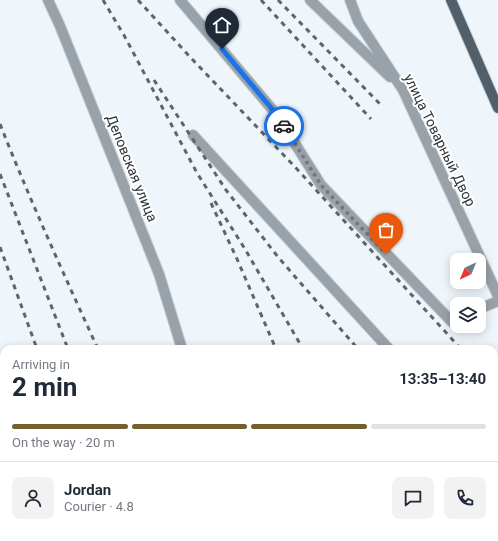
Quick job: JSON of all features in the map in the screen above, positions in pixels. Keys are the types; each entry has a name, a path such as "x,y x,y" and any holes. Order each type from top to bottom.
{"main road":[{"path":"451,0 498,108"}],"lane":[{"name":"Деповская улица","path":"48,0 60,26 159,274 181,345"},
{"path":"180,0 277,115 321,185 450,320"},
{"path":"310,0 403,90"},
{"name":"улица Товарный Двор","path":"350,0 358,21 403,90 498,296"},
{"path":"193,135 385,345"},
{"path":"486,307 498,301"}],"railway":[{"path":"103,0 125,37 197,173 245,249 301,345"},
{"path":"138,0 296,168 457,345"},
{"path":"261,0 371,119"},
{"path":"278,0 381,105"},
{"path":"154,80 226,190 278,257 355,345"},
{"path":"0,124 35,209 96,345"},
{"path":"0,174 66,345"},
{"path":"211,203 274,345"},
{"path":"0,247 36,345"}],"way so far":[{"path":"284,126 321,185 386,254"}],"route":[{"path":"222,49 277,115 284,126"}]}
